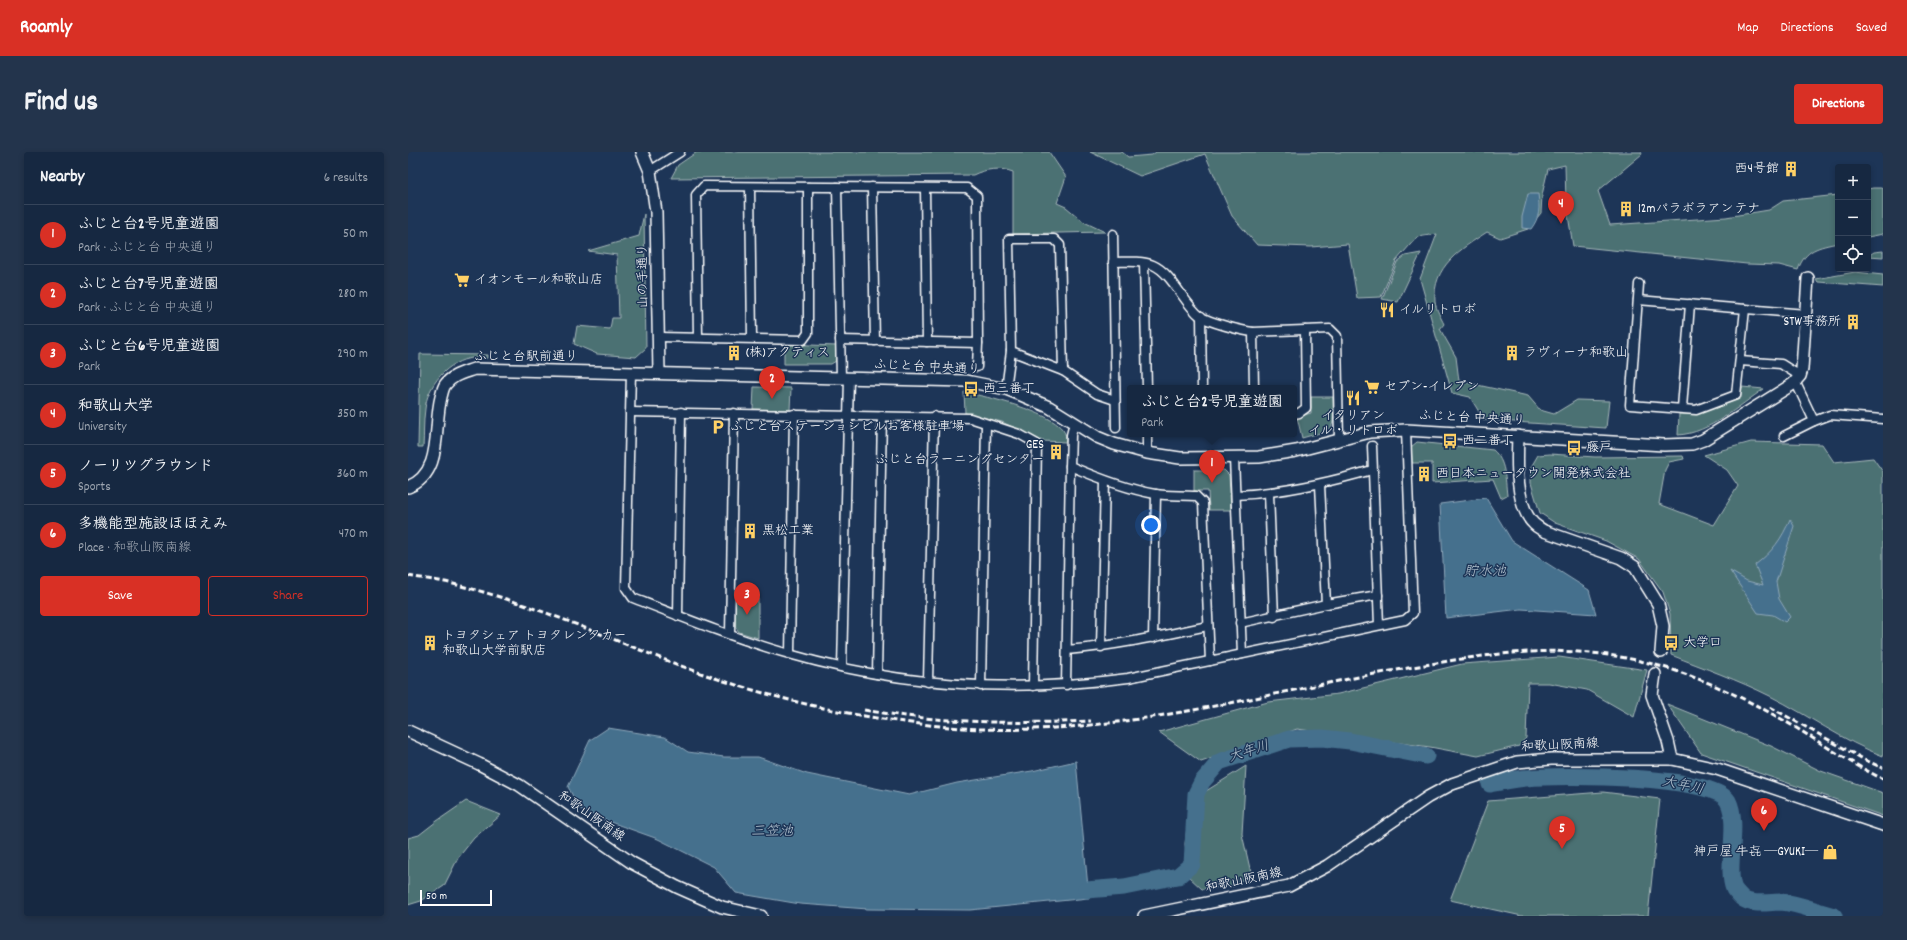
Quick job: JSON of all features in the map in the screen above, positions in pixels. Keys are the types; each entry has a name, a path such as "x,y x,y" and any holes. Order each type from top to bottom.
{"street":[{"name":"山の手通り","path":"642,152 650,172 656,212 659,373"},
{"path":"650,172 680,152"},
{"path":"698,337 696,195 704,186 968,188 977,196 977,367"},
{"path":"659,337 803,340 808,333 808,186"},
{"path":"750,187 752,338"},
{"path":"837,187 840,340 848,415 842,667"},
{"path":"872,188 875,341"},
{"path":"925,188 928,342"},
{"path":"1113,234 1116,428"},
{"path":"1006,389 1011,352 1009,239 1054,239 1060,245 1063,371"},
{"path":"1113,262 1144,263 1154,265 1201,316 1253,332 1330,329 1337,336 1339,440"},
{"path":"1144,263 1146,385"},
{"path":"1798,379 1806,314 1808,278"},
{"path":"1640,284 1630,405 1696,410 1736,395 1745,309"},
{"path":"1638,300 1806,314"},
{"path":"1682,408 1690,304"},
{"path":"1201,316 1202,385"},
{"path":"1297,413 1306,408 1305,330"},
{"path":"1253,332 1254,385"},
{"path":"840,340 978,343"},
{"path":"1011,352 1063,371 1097,394 1115,400"},
{"path":"1740,361 1781,364 1798,379 1814,421"},
{"name":"ふじと台駅前通り","path":"408,487 423,477 432,462 436,444 439,405 444,386 455,376 474,369 631,372"},
{"path":"659,373 631,372 626,588 633,598 678,616 790,654 842,667 928,682 981,686 1032,686 1066,685 1128,678 1405,620 1413,614 1406,430"},
{"name":"ふじと台 中央通り","path":"659,373 966,381 1006,389 1048,407 1098,437 1147,453 1180,458 1234,458 1296,451 1370,432 1406,430 1664,445 1692,444 1713,435 1798,379"},
{"path":"630,412 934,416 970,418 1019,434 1037,444 1032,686"},
{"path":"678,616 681,412"},
{"path":"730,634 734,413"},
{"path":"790,654 794,414"},
{"path":"1784,436 1830,415 1883,419"},
{"path":"877,674 882,416"},
{"path":"928,682 934,416"},
{"path":"1066,685 1070,466 1071,435 1074,423"},
{"path":"981,686 986,424"},
{"path":"1518,436 1518,472 1522,502 1526,513 1534,525 1544,531 1621,558 1635,567 1658,604 1663,626 1661,652"},
{"path":"1147,437 1147,453"},
{"path":"1372,446 1379,625"},
{"path":"1234,458 1242,654"},
{"path":"1070,466 1105,481 1156,494 1196,496 1203,503 1210,661"},
{"path":"1236,496 1269,494 1320,485 1372,470"},
{"path":"1100,647 1105,481"},
{"path":"1320,485 1326,604"},
{"path":"1153,638 1156,494"},
{"path":"1269,494 1274,617"},
{"path":"1240,623 1274,617 1326,604 1378,595"},
{"path":"1067,650 1100,647 1153,638 1208,626"},
{"path":"1655,674 1652,695 1668,741 1672,759"},
{"name":"和歌山阪南線","path":"408,731 479,764 519,785 561,812 632,863 671,884 722,907 761,916"},
{"name":"和歌山阪南線","path":"1144,916 1289,886 1327,866 1428,797 1452,784 1517,762 1551,759 1672,759 1717,769 1883,824"}],"green space":[{"path":"697,152 1049,152 1066,177 1057,203 1066,207 1084,222 1105,232 1013,234 1013,172 1008,170 993,169 982,171 973,175 671,178 678,165"},
{"path":"1090,152 1122,152 1128,157 1152,155 1156,152 1641,152 1642,154 1598,191 1610,225 1726,217 1769,210 1783,201 1835,195 1835,244 1819,248 1809,253 1801,263 1798,270 1779,265 1747,264 1573,246 1566,203 1565,165 1548,169 1542,195 1541,213 1528,229 1500,238 1487,232 1458,252 1443,269 1438,278 1435,289 1435,302 1444,324 1440,329 1456,357 1459,381 1528,396 1540,410 1554,414 1577,400 1609,401 1606,428 1484,420 1470,397 1452,393 1420,279 1437,234 1417,237 1396,261 1381,297 1357,298 1348,244 1311,247 1257,245 1232,216 1205,154 1140,176"},
{"path":"1871,188 1883,188 1883,234 1871,236 1871,200"},
{"path":"644,214 646,348 636,357 597,354 574,344 577,326 610,329 612,318 619,318 617,255 588,251 639,236"},
{"path":"1883,251 1883,257 1871,256 1871,254 1874,252"},
{"path":"1421,253 1398,302 1382,299 1397,262 1405,256"},
{"path":"1855,272 1883,275 1883,287 1818,282 1816,279"},
{"path":"784,344 836,346 836,361 831,364 784,364"},
{"path":"420,354 488,355 488,358 473,358 455,364 447,369 434,383 425,409 423,447 418,447"},
{"path":"754,387 791,388 790,410 753,409"},
{"path":"1742,387 1764,389 1712,424 1690,433 1678,435 1679,414 1695,414 1741,398"},
{"path":"964,392 988,397 1032,411 1045,417 1056,423 1063,430 1066,436 1066,442 1042,441 1002,422 965,413"},
{"path":"1311,397 1333,397 1333,423 1327,430 1302,438 1297,417 1311,413"},
{"path":"1417,442 1493,450 1503,465 1507,495 1501,498 1493,479 1432,483 1432,463 1412,463 1411,447"},
{"path":"1751,442 1822,444 1834,462 1873,458 1883,472 1883,756 1854,743 1758,690 1671,655 1670,614 1663,592 1639,559 1606,541 1555,523 1540,513 1531,483 1531,467 1538,455 1550,454 1595,457 1683,456 1684,459 1669,462 1665,470 1659,504 1714,525 1738,486 1727,470 1704,455"},
{"path":"1194,470 1224,470 1229,475 1231,510 1209,510 1208,491 1194,491"},
{"path":"735,599 758,599 758,638 739,632 735,626"},
{"path":"1559,657 1647,670 1634,717 1587,690 1549,683 1528,683 1526,738 1519,746 1478,756 1430,747 1297,729 1201,762 1159,732 1268,702 1338,694 1462,664"},
{"path":"1667,704 1771,746 1821,771 1883,793 1883,816 1701,753"},
{"path":"1246,766 1242,834 1251,873 1234,886 1202,889 1189,877 1185,844 1190,801"},
{"path":"1603,792 1660,799 1648,916 1522,916 1450,900 1488,801"},
{"path":"466,801 501,815 474,838 458,858 444,886 421,901 408,905 408,838 419,835"}],"water":[{"path":"1528,194 1538,194 1539,199 1538,216 1531,229 1522,228 1522,217"},
{"name":"貯水池","path":"1486,498 1512,541 1589,590 1596,614 1521,609 1446,618 1440,504"},
{"path":"1790,519 1794,526 1776,582 1779,599 1790,617 1785,622 1773,615 1758,613 1730,571 1747,581 1763,585 1755,565 1776,545 1784,533"},
{"name":"三笠池","path":"608,728 665,737 688,752 724,757 758,757 807,774 909,795 957,783 1032,771 1076,761 1089,898 970,910 868,909 800,904 736,893 714,867 658,839 602,819 580,809 568,787 590,740"}],"waterway":[{"name":"大年川","path":"1086,890 1124,887 1178,876 1192,864 1196,794 1202,782 1219,762 1289,739 1322,738 1350,741 1426,756"},
{"name":"大年川","path":"1490,784 1526,778 1543,777 1633,778 1666,781 1716,792 1728,801 1731,811 1733,822 1731,870 1734,889 1739,895 1750,902 1781,902 1801,906 1834,916"}],"tunnel":[{"path":"1655,674 1661,652"}],"railway":[{"path":"408,576 455,584 494,595 557,617 683,667 745,688 806,704 868,717 963,728 1018,729 1073,727 1127,721 1182,712 1454,660 1512,653 1569,652 1597,654 1626,658 1668,668 1727,691 1783,720 1845,758 1883,779"},
{"path":"1770,707 1865,760 1883,768"},
{"path":"864,710 921,718 978,722 1091,721"}],"place":[{"name":"西4号館","path":"1791,169"},
{"name":"12mパラボラアンテナ","path":"1626,209"},
{"name":"和歌山大学","path":"1561,224"},
{"name":"イオンモール和歌山店","path":"462,280"},
{"name":"イルリトロボ","path":"1387,310"},
{"name":"STW事務所","path":"1853,322"},
{"name":"(株)アクティス","path":"734,353"},
{"name":"ラヴィーナ和歌山","path":"1512,353"},
{"name":"セブン-イレブン","path":"1372,387"},
{"name":"西三番丁","path":"971,389"},
{"name":"イタリアン イル・リトロボ","path":"1353,398"},
{"name":"ふじと台7号児童遊園","path":"772,399"},
{"name":"ふじと台ステーションビルお客様駐車場","path":"718,427"},
{"name":"西二番丁","path":"1450,441"},
{"name":"藤戸","path":"1574,448"},
{"name":"GES ふじと台ラーニングセンター","path":"1056,452"},
{"name":"西日本ニュータウン開発株式会社","path":"1424,474"},
{"name":"ふじと台2号児童遊園","path":"1212,483"},
{"name":"黒松工業","path":"750,531"},
{"name":"ふじと台6号児童遊園","path":"747,615"},
{"name":"トヨタシェア トヨタレンタカー 和歌山大学前駅店","path":"430,643"},
{"name":"大学口","path":"1671,643"},
{"name":"多機能型施設ほほえみ","path":"1764,831"},
{"name":"ノーリツグラウンド","path":"1562,849"},
{"name":"神戸屋 牛㐂 ―GYUKI―","path":"1830,852"}]}
